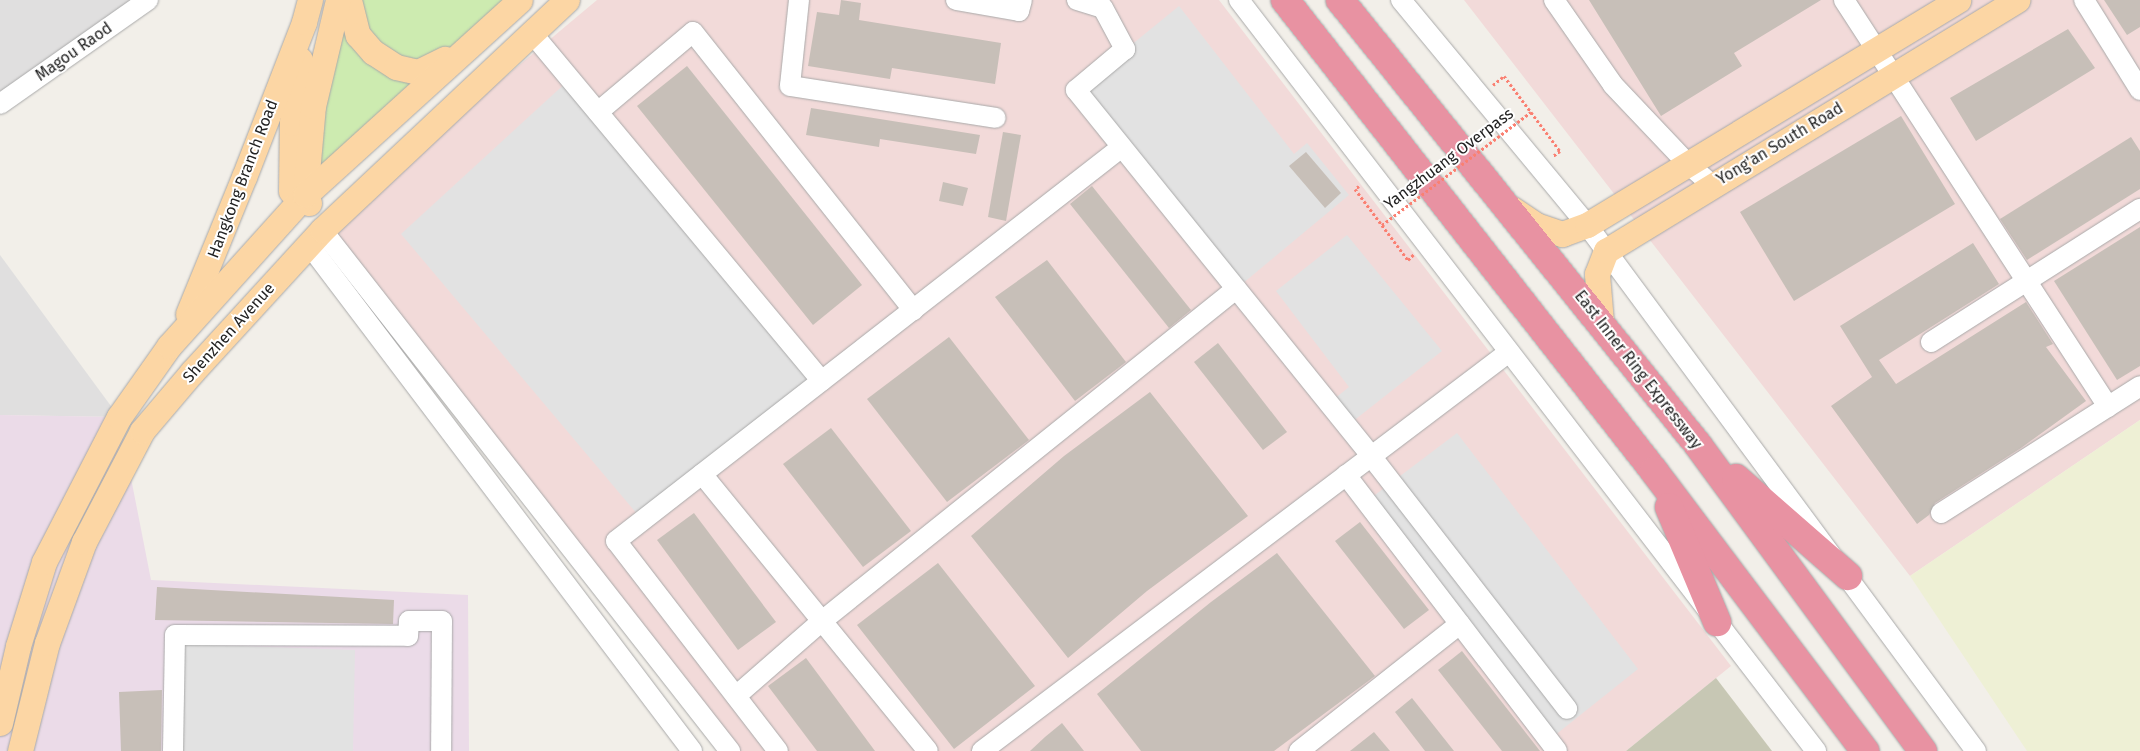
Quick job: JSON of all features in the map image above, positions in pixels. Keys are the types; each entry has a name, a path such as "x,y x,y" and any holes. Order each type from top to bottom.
{"highway":[{"path":"1285,0 1654,471 1865,751"},
{"name":"East Inner Ring Expressway","path":"1340,0 1601,322 1698,445 1923,751"},
{"path":"1698,445 1848,576"},
{"path":"1654,471 1717,622"}],"main road":[{"path":"299,203 313,106 338,0"},
{"path":"350,0 358,35 373,52 396,68 418,72 465,49"},
{"name":"Shenzhen Avenue","path":"0,721 18,646 44,562 119,417 179,334 299,203 520,0"},
{"name":"Shenzhen Avenue","path":"20,751 47,643 84,542 142,432 192,372 316,238 567,0"},
{"name":"Yong'an South Road","path":"1503,202 1536,225 1562,234 1587,225 1958,0"},
{"name":"Yong'an South Road","path":"1606,251 2017,0"},
{"name":"Hangkong Branch Road","path":"307,11 292,123 299,203 316,238"},
{"name":"Hangkong Branch Road","path":"179,334 307,11"},
{"path":"1601,322 1597,274 1606,251"}],"street":[{"name":"Magou Raod","path":"0,104 148,0"},
{"path":"799,0 790,86 996,118"},
{"path":"956,0 1019,11 1022,0"},
{"path":"1077,0 1103,8 1125,49 1076,90 1371,456 1567,709"},
{"path":"1239,0 1816,751"},
{"path":"1400,0 1587,225 1976,751"},
{"path":"1554,0 1613,85 1688,164 1713,186"},
{"path":"1844,0 2108,406"},
{"path":"2084,0 2140,90"},
{"path":"532,32 822,381"},
{"path":"598,112 693,32 913,310"},
{"path":"778,751 616,542 1122,147"},
{"path":"1931,342 2140,209"},
{"path":"316,238 692,751"},
{"path":"316,238 730,751"},
{"path":"736,696 822,621 1236,289"},
{"path":"982,751 1509,352"},
{"path":"1941,513 2140,386"},
{"path":"702,474 928,751"},
{"path":"1346,475 1557,751"},
{"path":"174,751 175,635 408,636 409,621 442,621 441,751"},
{"path":"1299,751 1460,624"}],"path":[{"path":"1504,76 1560,151"},
{"name":"Yangzhuang Overpass","path":"1382,225 1532,112"},
{"path":"1355,189 1408,260"}],"shaded area":[{"path":"0,0 148,0 0,104"},
{"path":"597,0 1219,0 1731,666 1626,751 736,751 322,230"},
{"path":"1464,0 2140,0 2140,420 1910,576"},
{"path":"1179,6 1294,154 1307,143 1349,195 1236,289 1076,90"},
{"path":"570,79 822,381 643,521 401,234"},
{"path":"1347,235 1442,351 1347,426 1328,404 1349,387 1276,291"},
{"path":"0,255 119,417 0,415"},
{"path":"0,415 119,417 151,580 468,595 469,751 0,751"},
{"path":"2140,420 2140,751 2027,751 1910,576"},
{"path":"1457,433 1638,669 1554,736 1371,498"},
{"path":"183,644 355,650 353,751 180,751"},
{"path":"1716,678 1772,751 1626,751"}],"green space":[{"path":"338,0 520,0 305,195"}],"building":[{"path":"841,0 861,3 859,20 1001,43 995,84 892,68 890,79 808,66 817,12 839,15"},
{"path":"1589,0 1821,0 1734,53 1742,66 1661,116"},
{"path":"2104,0 2140,0 2140,27 2127,35"},
{"path":"2068,29 2095,68 1976,141 1950,98"},
{"path":"687,66 862,285 813,325 637,106"},
{"path":"811,108 980,135 976,154 880,139 879,147 806,135"},
{"path":"1901,116 1955,204 1794,301 1740,212"},
{"path":"1003,132 1021,135 1006,221 988,217"},
{"path":"2131,137 2140,151 2140,189 2027,260 2000,219"},
{"path":"1306,152 1341,193 1325,208 1289,166"},
{"path":"943,182 968,188 963,206 939,201"},
{"path":"1092,186 1191,310 1169,328 1070,204"},
{"path":"2140,227 2140,366 2117,380 2054,281"},
{"path":"1973,243 1999,284 1879,360 1896,384 2026,302 2053,344 2046,347 2086,401 2021,448 1935,503 1929,515 1917,524 1831,406 1872,377 1840,326"},
{"path":"1047,260 1126,362 1075,401 995,297"},
{"path":"949,337 1029,440 947,502 867,399"},
{"path":"1218,343 1287,432 1263,450 1194,362"},
{"path":"1150,392 1248,516 1147,591 1068,658 971,536 1064,456"},
{"path":"831,428 911,531 863,567 783,464"},
{"path":"694,513 776,622 738,650 657,540"},
{"path":"1360,522 1429,610 1404,629 1335,541"},
{"path":"1277,553 1375,676 1274,751 1141,751 1097,694 1211,602"},
{"path":"938,563 1035,686 954,749 857,625"},
{"path":"157,587 394,600 393,624 155,620"},
{"path":"1462,651 1540,751 1502,751 1438,670"},
{"path":"806,658 875,751 817,751 768,686"},
{"path":"162,690 161,751 121,751 119,692"},
{"path":"1412,698 1454,751 1425,751 1395,712"},
{"path":"1062,723 1084,751 1030,751 1045,737"},
{"path":"1374,732 1390,751 1350,751"}]}
